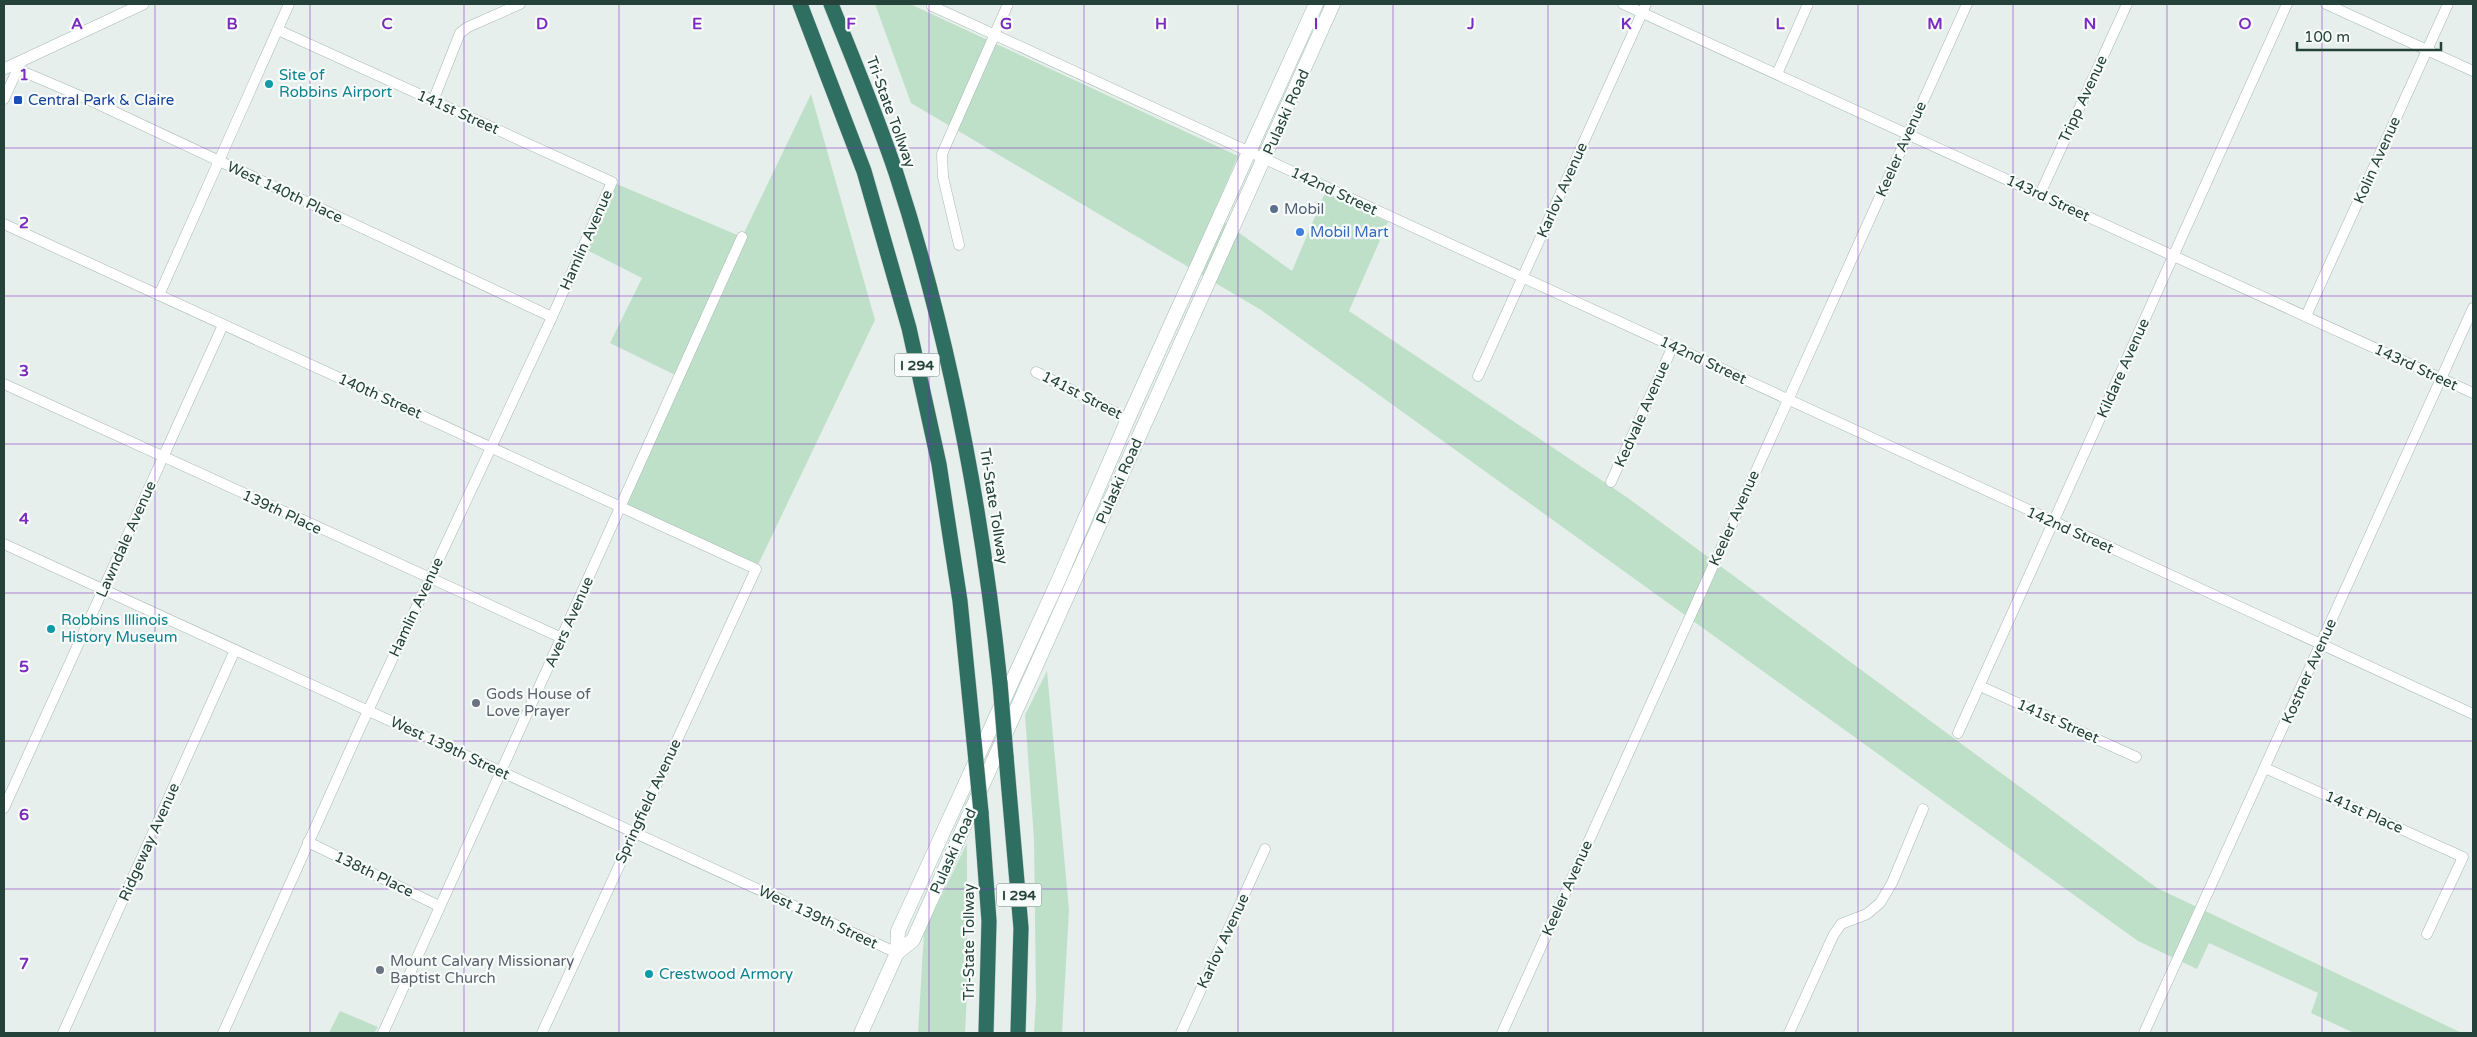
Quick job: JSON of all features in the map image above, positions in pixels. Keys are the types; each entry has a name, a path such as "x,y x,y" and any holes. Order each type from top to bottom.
{"highway":[{"name":"Tri-State Tollway","path":"800,4 864,171 909,328 939,464 960,601 981,812 989,921 986,1033"},
{"name":"Tri-State Tollway","path":"831,4 896,173 941,332 971,468 992,606 1021,928 1018,1033"}],"main road":[{"name":"Pulaski Road","path":"861,1033 897,953 898,931 1059,579 1128,419 1316,4"},
{"name":"Pulaski Road","path":"897,953 913,940 1334,4"}],"street":[{"path":"4,69 20,65 143,4"},
{"path":"159,295 290,4"},
{"path":"433,101 460,33 468,27 520,4"},
{"path":"959,245 943,177 942,154 1008,4"},
{"name":"143rd Street","path":"1623,4 1644,8 1777,74 2473,393"},
{"path":"1777,74 1808,4"},
{"name":"Keeler Avenue","path":"1502,1033 1967,4"},
{"name":"Tripp Avenue","path":"2040,194 2127,4"},
{"name":"Kildare Avenue","path":"1958,733 2288,4"},
{"path":"2326,4 2473,71"},
{"name":"Kolin Avenue","path":"2306,316 2448,4"},
{"name":"142nd Street","path":"932,6 2473,714"},
{"name":"Karlov Avenue","path":"1478,376 1644,8"},
{"name":"141st Street","path":"278,30 612,182"},
{"path":"4,99 20,65"},
{"name":"West 140th Place","path":"20,65 219,161 552,317"},
{"name":"Hamlin Avenue","path":"223,1033 308,842 552,317 612,182"},
{"name":"140th Street","path":"4,224 756,569"},
{"name":"Avers Avenue","path":"383,1033 742,237"},
{"name":"Kostner Avenue","path":"2144,1033 2473,308"},
{"name":"Lawndale Avenue","path":"4,808 223,325"},
{"name":"Kedvale Avenue","path":"1611,482 1673,346"},
{"name":"141st Street","path":"1036,372 1128,419"},
{"name":"139th Place","path":"4,384 562,638"},
{"name":"West 139th Street","path":"4,544 897,953"},
{"name":"Springfield Avenue","path":"542,1033 756,569"},
{"name":"Ridgeway Avenue","path":"63,1033 235,650"},
{"name":"141st Street","path":"1980,686 2136,757"},
{"name":"141st Place","path":"2265,768 2463,857 2427,934"},
{"path":"1789,1033 1833,936 1841,924 1867,914 1880,903 1892,883 1923,809"},
{"name":"138th Place","path":"308,842 439,906"},
{"name":"Karlov Avenue","path":"1181,1033 1265,849"}],"green space":[{"path":"875,4 910,4 1238,156 1213,214 1292,271 1325,193 1388,222 1349,311 1628,498 2157,888 2462,1033 2354,1033 2311,1013 2318,993 2209,943 2197,969 2138,941 1261,310 911,103"},
{"path":"811,94 875,320 756,569 620,507 679,377 610,343 642,278 583,248 612,182 742,237"},
{"path":"1047,671 1069,910 1062,1033 1034,1033 1036,1000 1034,839 1025,715"},
{"path":"967,843 967,993 965,1033 918,1033 924,932"},
{"path":"340,1011 378,1027 374,1033 329,1033"}],"place":[{"name":"Site of Robbins Airport","path":"269,84"},
{"name":"Central Park & Claire","path":"18,100"},
{"name":"Mobil","path":"1274,209"},
{"name":"Mobil Mart","path":"1300,232"},
{"name":"Robbins Illinois History Museum","path":"51,629"},
{"name":"Gods House of Love Prayer","path":"476,703"},
{"name":"Mount Calvary Missionary Baptist Church","path":"380,970"},
{"name":"Crestwood Armory","path":"649,974"}]}
